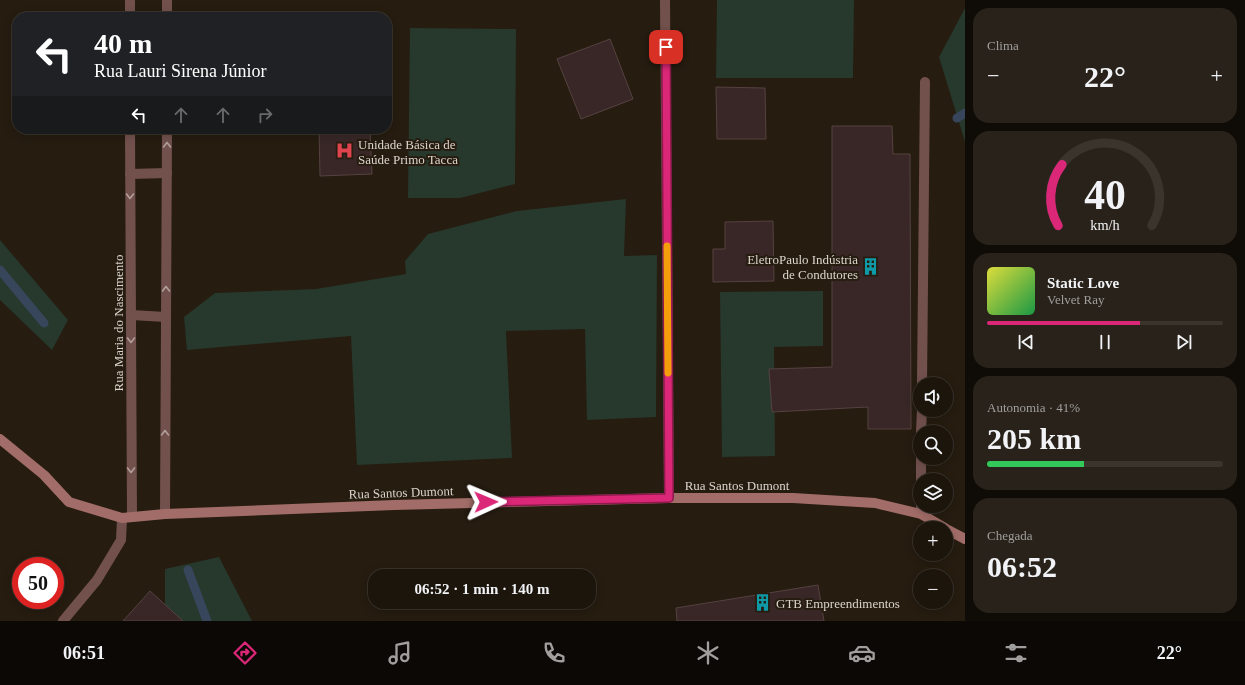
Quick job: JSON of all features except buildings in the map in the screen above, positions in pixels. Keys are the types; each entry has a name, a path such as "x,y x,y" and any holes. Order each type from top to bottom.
{"main road":[{"name":"Rua Santos Dumont","path":"0,439 44,475 69,502 127,517 394,504 669,498 793,498 867,503 913,509"},
{"name":"Rua Santos Dumont","path":"925,513 936,521"},
{"name":"Rua Santos Dumont","path":"953,532 965,539"}],"street":[{"path":"130,0 130,12"},
{"path":"167,0 167,12"},
{"path":"665,0 669,498"},
{"path":"922,377 925,82"},
{"name":"Rua Maria do Nascimento","path":"63,621 98,580 122,540 127,517 131,316 130,134"},
{"path":"165,514 167,134"},
{"path":"130,174 167,173"},
{"path":"131,316 166,317"}],"green space":[{"path":"717,0 854,0 853,78 716,78"},
{"path":"965,8 965,142 939,57"},
{"path":"410,28 516,29 515,184 460,198 408,198"},
{"path":"626,199 624,256 657,255 656,417 587,420 585,329 506,331 512,458 357,465 351,336 187,350 184,317 215,293 316,289 406,274 405,261 428,234 517,211"},
{"path":"0,240 68,320 52,350 0,300"},
{"path":"823,291 823,346 774,347 775,456 722,457 720,292"},
{"path":"219,557 252,621 169,621 165,615 165,569"}],"waterway":[{"path":"957,118 965,113"},
{"path":"0,270 44,323"},
{"path":"188,570 207,621"}],"slow traffic":[{"path":"667,246 668,373"}],"place":[{"name":"Unidade Básica de Saúde Primo Tacca","path":"345,151"},
{"name":"EletroPaulo Indústria de Condutores","path":"871,266"},
{"name":"GTB Empreendimentos","path":"763,603"}],"route":[{"path":"486,502 669,498 666,47"}]}
